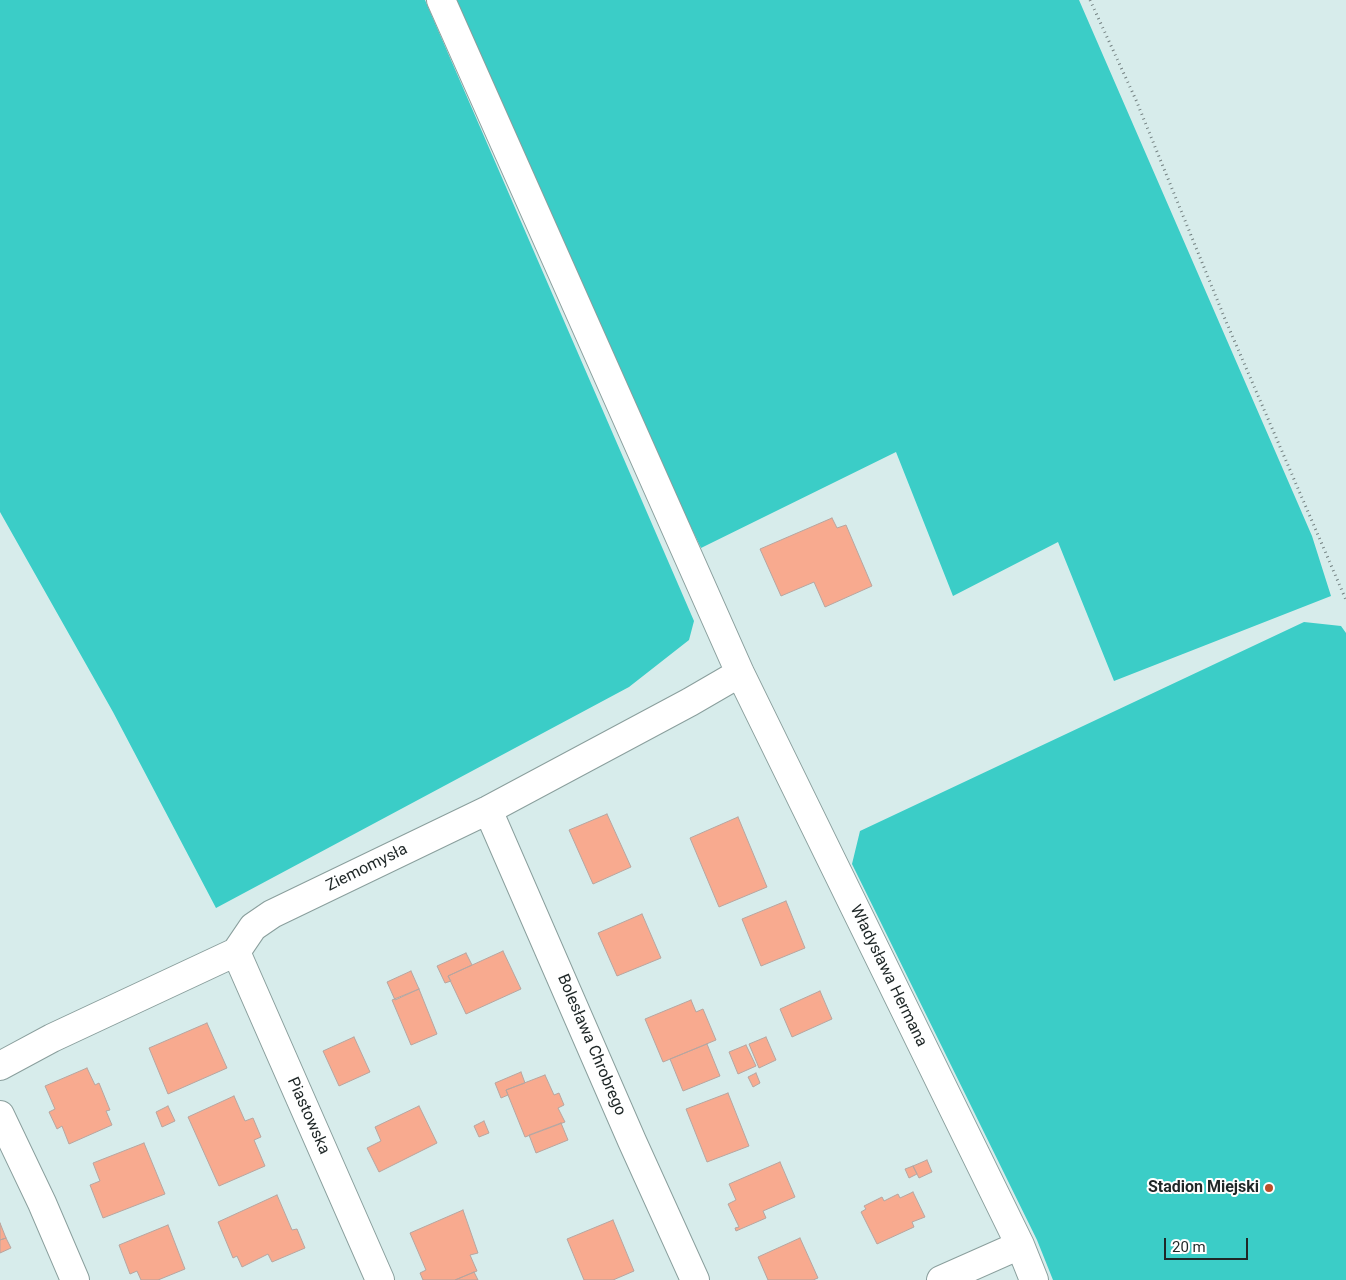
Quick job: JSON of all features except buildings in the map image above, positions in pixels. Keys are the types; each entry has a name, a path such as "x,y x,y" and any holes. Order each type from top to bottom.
{"street":[{"name":"Władysława Hermana","path":"441,0 740,673 1020,1246 1034,1280"},
{"name":"Ziemomysła","path":"236,952 252,927 272,914 488,810 690,702 740,673"},
{"name":"Bolesława Chrobrego","path":"488,810 632,1141 695,1280"},
{"path":"0,1066 52,1038 236,952"},
{"name":"Piastowska","path":"236,952 380,1280"},
{"path":"0,1115 42,1203 75,1280"},
{"path":"941,1280 1020,1246"}],"path":[{"path":"1090,0 1136,100 1224,319 1346,600"}],"shaded area":[{"path":"0,0 425,0 694,621 689,640 629,687 216,908 113,712 0,512"},
{"path":"455,0 1079,0 1312,536 1331,596 1114,681 1058,542 953,596 896,452 701,548 651,444"},
{"path":"1304,622 1341,626 1346,633 1346,1280 1053,1280 1037,1240 852,864 860,831"}],"place":[{"name":"Stadion Miejski","path":"1269,1188"}]}
